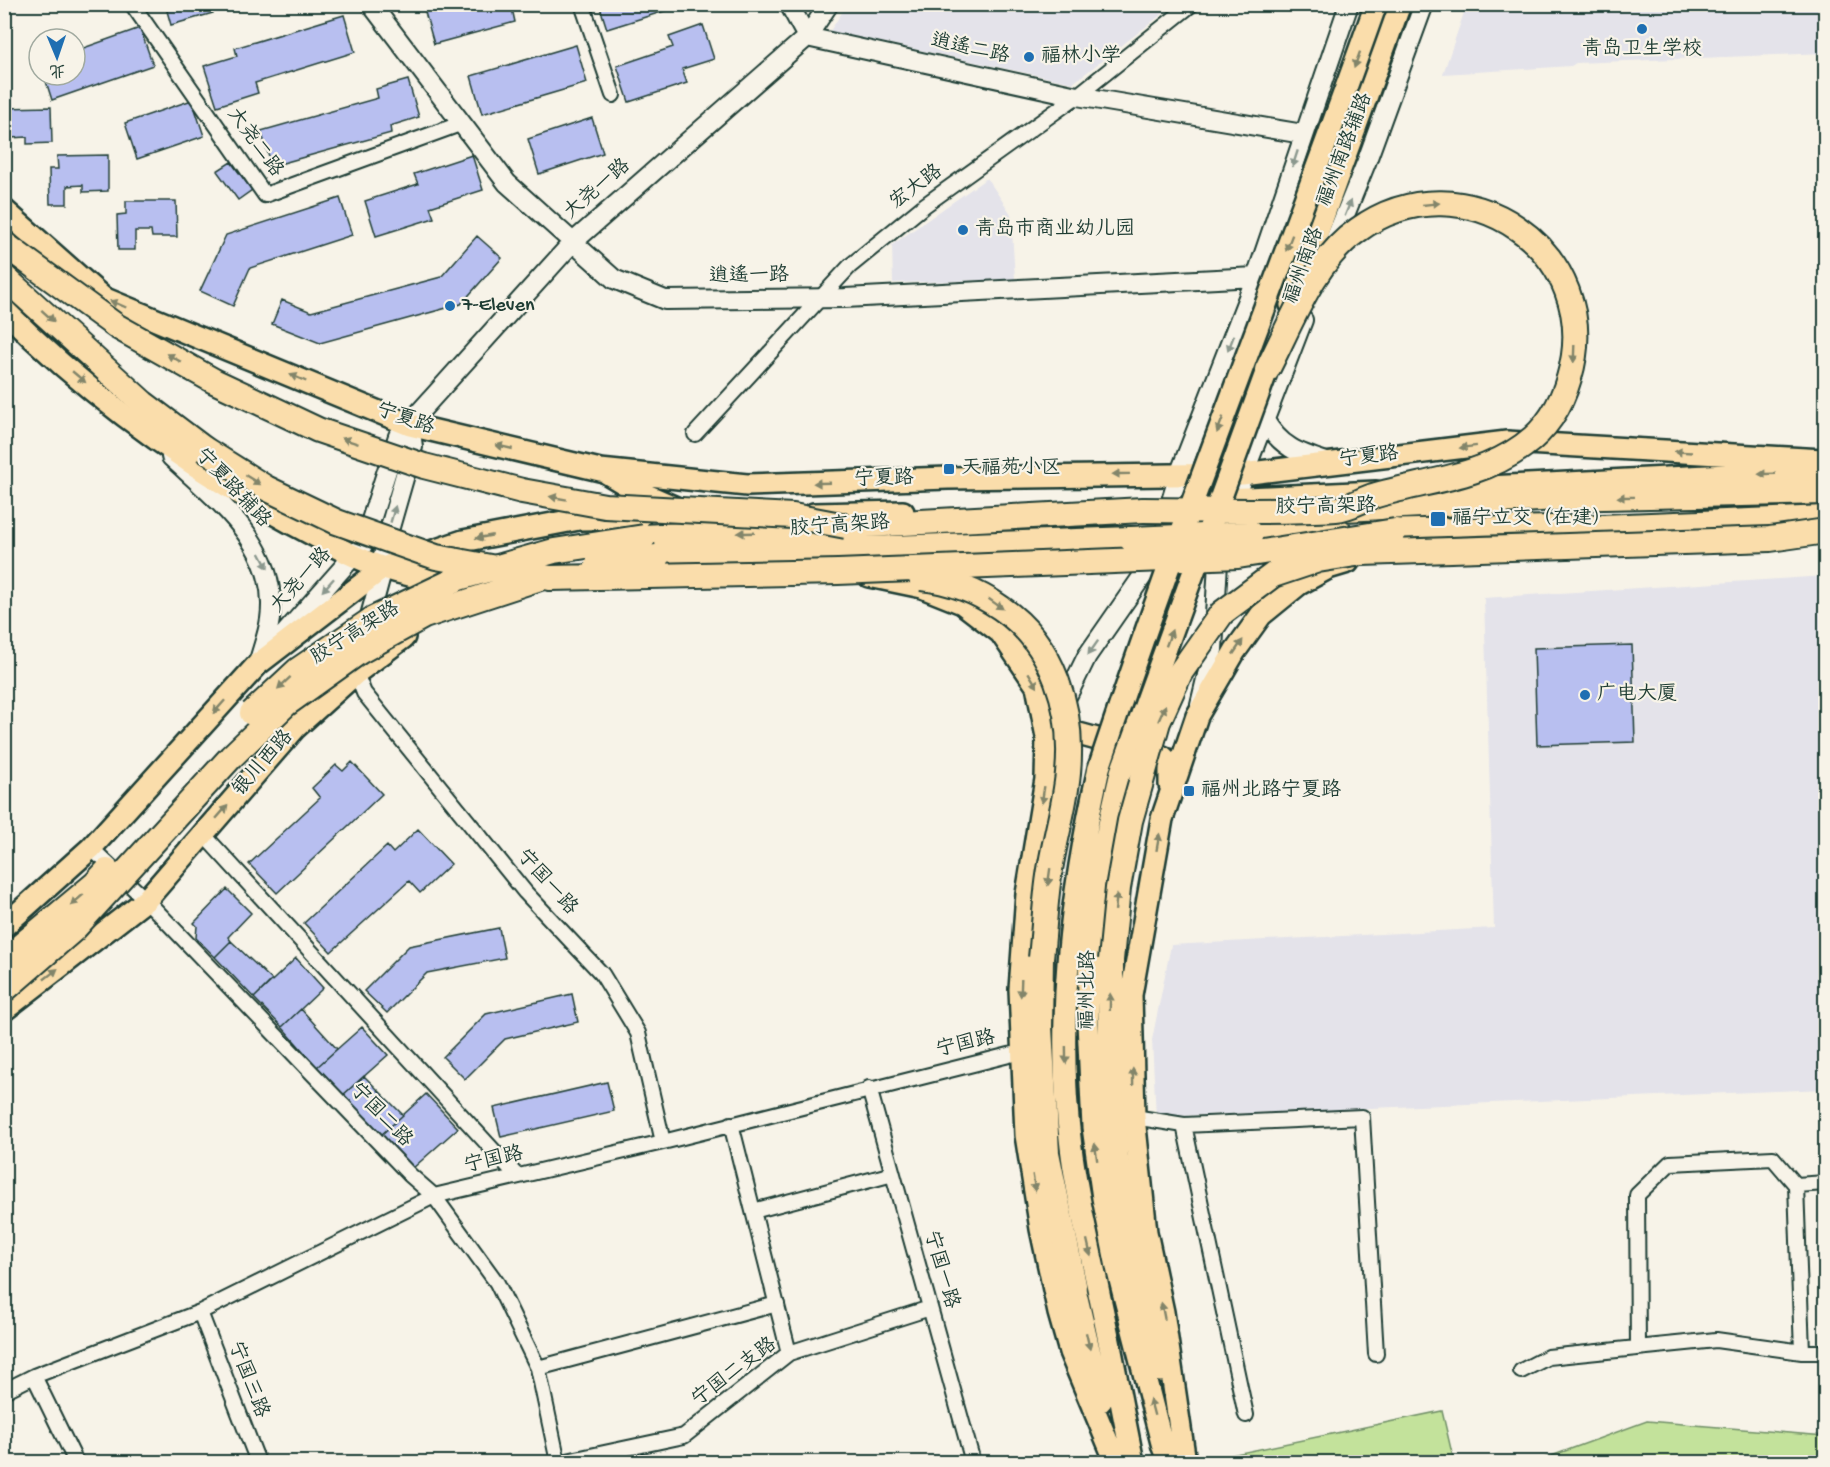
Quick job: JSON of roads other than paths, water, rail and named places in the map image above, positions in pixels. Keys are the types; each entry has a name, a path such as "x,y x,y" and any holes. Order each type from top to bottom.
{"highway":[{"path":"1267,370 1307,292 1334,253 1357,230 1383,216 1413,206 1449,202 1504,219 1525,232 1544,251 1560,273 1570,296 1575,319 1574,363 1554,415 1537,434 1499,460 1465,474 1437,483 1374,496 1340,509"},
{"path":"4,244 116,326 214,381 318,430 424,466 522,491 605,506 793,516 846,526"},
{"path":"4,277 143,403 204,449 266,488 337,522 436,557 550,578 833,567 941,580 987,598 1020,620 1051,662 1067,716 1068,772 1049,877 1041,958 1040,1027 1047,1153 1074,1285"},
{"name":"胶宁高架路","path":"4,960 95,884 237,728 298,670 373,619 459,578 554,551 644,537 1143,510 1340,509 1558,498 1826,492"},
{"name":"胶宁高架路","path":"4,990 73,930 231,757 286,704 359,652 424,616 557,572 657,557 1251,534 1601,527 1826,518"},
{"name":"胶宁高架路","path":"833,567 1238,556 1395,531"},
{"path":"1136,1268 1116,1158 1111,1086 1111,960 1118,888 1130,821 1158,722 1180,673 1222,613 1273,575 1318,560 1362,553 1770,540 1826,531"}],"main road":[{"name":"福州南路","path":"1184,526 1376,4"},
{"name":"福州南路","path":"1209,527 1400,4"},
{"name":"宁夏路","path":"4,210 103,298 410,425 600,470 747,485 1180,472 1242,474 1507,442 1826,460"},
{"path":"4,310 26,332 139,427 236,492 383,568 473,586 565,583 636,571 833,567 1162,548 1826,525"},
{"path":"600,470 637,491 695,516"},
{"name":"宁夏路","path":"383,568 463,541 579,519 918,512 1826,470"},
{"name":"福州北路","path":"1121,1461 1079,1203 1066,1089 1065,1025 1070,933 1082,846 1099,768 1184,526"},
{"name":"福州北路","path":"1179,1459 1118,1272 1103,1198 1093,1127 1088,1023 1090,939 1103,850 1121,772 1209,527"},
{"path":"1179,1459 1163,1312 1146,1232 1134,1117 1131,995 1162,819 1197,716 1234,651 1261,615 1299,584 1328,568 1433,539"},
{"path":"776,581 833,567 922,587 962,603 1000,633 1037,686 1047,737 1046,779 1027,894 1020,989 1026,1135 1041,1229 1059,1313 1071,1352 1121,1461"},
{"path":"4,926 91,848 258,664 383,568"},
{"name":"银川西路","path":"4,1010 146,900 295,728 356,673 402,638 448,618 493,599 565,583"},
{"path":"1047,737 1053,732 1075,733 1163,757 1170,764 1172,774 1168,801"},
{"path":"1136,1268 1179,1459"},
{"path":"1074,1285 1121,1461"}],"street":[{"name":"大尧二路","path":"132,4 265,195 460,124"},
{"name":"逍遥一路","path":"371,4 507,183 614,279 665,300 818,298 1257,277"},
{"path":"582,4 613,95"},
{"path":"789,4 807,37"},
{"name":"大尧一路","path":"258,664 363,545 398,436 572,243 807,37 829,4"},
{"name":"宏大路","path":"695,434 818,298 850,266 924,206 1077,96 1192,4"},
{"path":"1047,737 1088,656 1162,548 1171,501 1180,472 1257,277 1303,134 1349,4"},
{"name":"福州南路辅路","path":"1197,716 1213,650 1219,547 1234,498 1366,163 1424,4"},
{"name":"逍遥二路","path":"807,37 1077,96 1303,134"},
{"path":"1264,419 1274,436 1288,447 1298,453 1330,463"},
{"path":"356,673 383,568 384,548 413,447 410,425"},
{"name":"宁夏路辅路","path":"139,427 249,533 268,570 271,618 258,664"},
{"path":"565,583 874,578"},
{"name":"宁国一路","path":"356,673 364,693 525,892 602,974 638,1033 663,1142"},
{"path":"203,834 517,1176"},
{"name":"宁国二路","path":"91,848 146,900 410,1175 434,1196 497,1283 538,1368 560,1462"},
{"name":"宁国路","path":"4,1391 34,1376 200,1312 434,1196 663,1142 869,1088 1022,1052"},
{"name":"宁国一路","path":"869,1088 973,1462"},
{"path":"1134,1117 1184,1125 1362,1117 1376,1354"},
{"path":"732,1124 789,1353"},
{"path":"1184,1125 1246,1415"},
{"path":"1638,1348 1637,1195 1670,1163 1773,1158 1796,1185 1802,1352"},
{"path":"753,1211 893,1174"},
{"path":"1796,1185 1826,1183"},
{"path":"538,1368 777,1304"},
{"name":"宁国二支路","path":"560,1462 684,1436 789,1353 930,1308"},
{"name":"宁国三路","path":"200,1312 258,1462"},
{"path":"1521,1371 1548,1357 1716,1340 1802,1352 1826,1352"},
{"path":"34,1376 76,1462"}],"place":[{"name":"青岛卫生学校","path":"1642,29"},
{"name":"福林小学","path":"1029,57"},
{"name":"青岛市商业幼儿园","path":"963,230"},
{"name":"7-Eleven","path":"450,306"},
{"name":"天福苑小区","path":"949,469"},
{"name":"福宁立交（在建）","path":"1438,519"},
{"name":"广电大厦","path":"1585,695"},
{"name":"福州北路宁夏路","path":"1189,791"}]}
